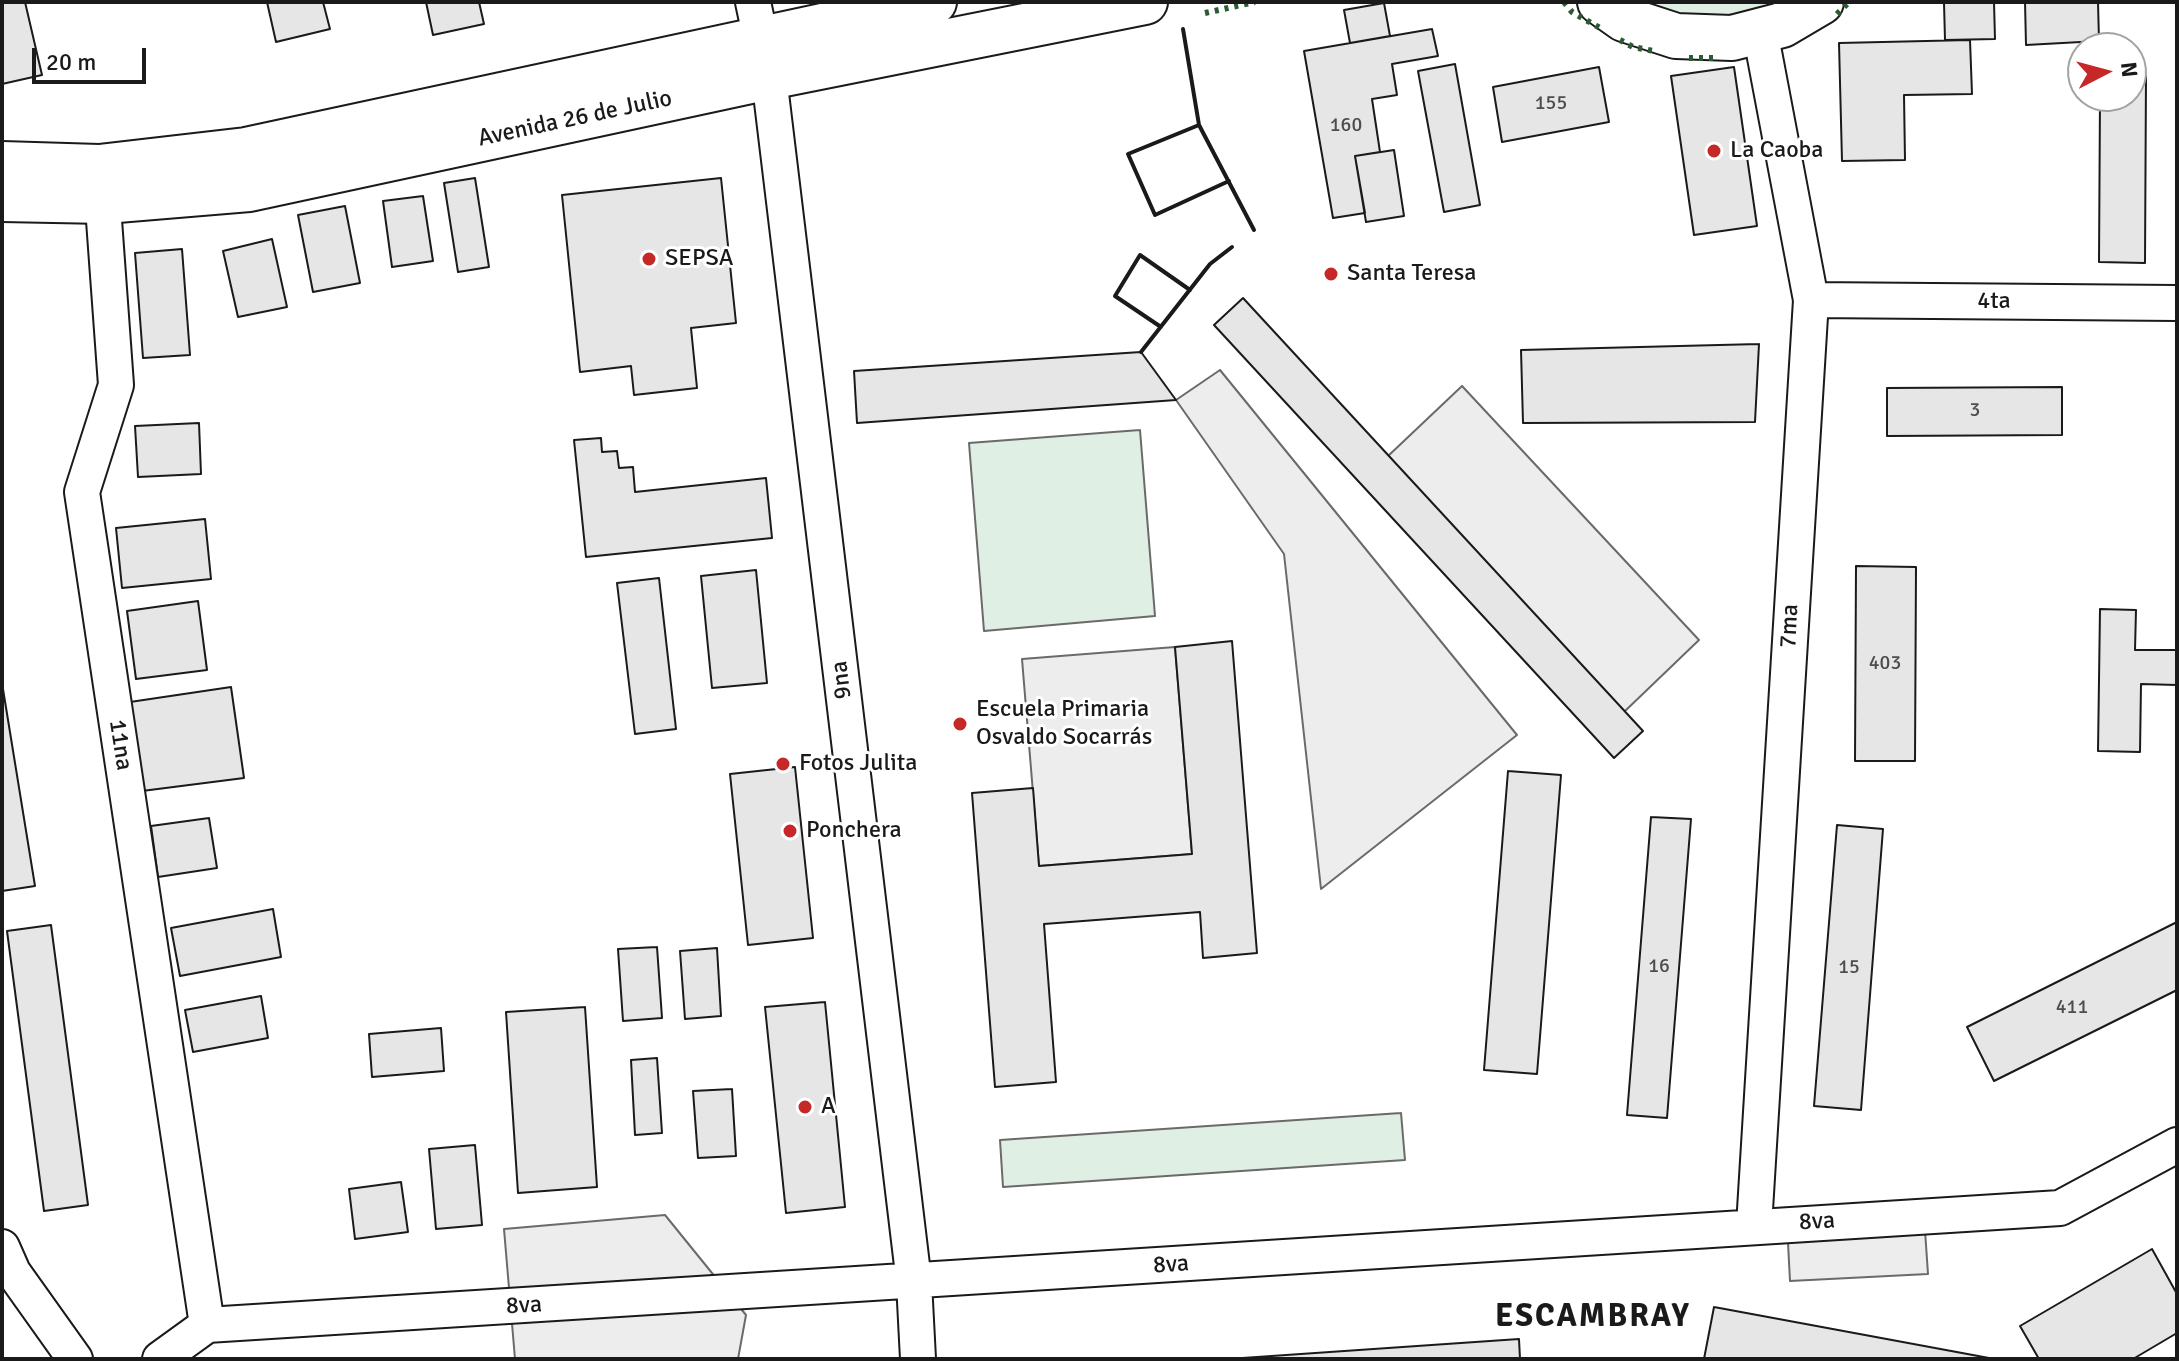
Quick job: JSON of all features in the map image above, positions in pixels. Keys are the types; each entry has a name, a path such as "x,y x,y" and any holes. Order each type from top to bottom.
{"main road":[{"name":"Avenida 26 de Julio","path":"2,199 102,184 246,150 934,2"},
{"name":"Avenida 26 de Julio","path":"761,39 1145,2"},
{"path":"1600,2 1624,19 1676,36 1732,38 1782,25 1821,2"},
{"name":"Avenida 26 de Julio","path":"2,164 102,184"}],"street":[{"name":"7ma","path":"1754,1226 1811,300 1760,31"},
{"name":"9na","path":"761,39 914,1282 918,1359"},
{"name":"11na","path":"102,184 116,385 82,492 207,1325"},
{"name":"4ta","path":"1811,300 2177,303"},
{"name":"8va","path":"207,1325 2060,1208 2177,1145"},
{"path":"2,1247 13,1272 75,1359"},
{"path":"160,1359 207,1325"}],"green space":[{"path":"1628,2 1797,2 1711,25"},
{"path":"1140,430 1155,616 984,631 969,443"},
{"path":"1401,1113 1405,1160 1003,1187 1000,1140"}],"shaded area":[{"path":"1220,370 1517,735 1321,889 1284,554 1176,400"},
{"path":"1462,386 1699,640 1624,712 1387,457"},
{"path":"1175,647 1192,854 1039,866 1022,659"},
{"path":"665,1215 746,1315 738,1359 515,1359 504,1229"},
{"path":"1924,1216 1928,1274 1790,1281 1787,1224"}],"building":[{"path":"2,2 25,2 42,75 2,84"},
{"path":"267,2 323,2 330,29 276,42"},
{"path":"426,2 479,2 484,24 433,35"},
{"path":"1994,2 1995,39 1945,40 1944,3"},
{"path":"2025,2 2098,2 2099,32 2067,32 2067,43 2026,45"},
{"path":"1384,3 1390,36 1350,43 1344,10"},
{"path":"1432,29 1438,56 1392,64 1397,95 1372,99 1380,152 1355,156 1365,213 1333,218 1304,51"},
{"path":"1970,40 1972,94 1904,95 1905,160 1842,161 1839,43"},
{"path":"1455,64 1480,205 1444,212 1418,71"},
{"path":"1599,67 1609,122 1502,142 1493,87"},
{"name":"La Caoba","path":"1734,67 1757,226 1694,235 1671,76"},
{"path":"2100,112 2146,112 2145,263 2099,262"},
{"path":"1394,150 1404,216 1366,222 1355,156"},
{"path":"475,178 489,267 458,272 444,183"},
{"name":"SEPSA","path":"721,178 736,323 691,328 697,388 634,395 631,366 580,372 562,195"},
{"path":"423,196 433,261 392,267 383,201"},
{"path":"345,206 360,283 313,292 298,215"},
{"path":"272,239 287,307 238,317 223,251"},
{"path":"182,249 190,355 143,358 135,253"},
{"path":"1243,298 1643,731 1614,758 1214,325"},
{"path":"1759,344 1755,422 1523,423 1521,350"},
{"path":"1141,352 1176,400 857,423 854,371"},
{"path":"2062,387 2062,435 1887,436 1887,388"},
{"path":"199,423 201,474 138,477 135,426"},
{"path":"601,438 602,452 617,451 619,468 633,467 635,492 766,478 772,538 586,557 574,440"},
{"path":"205,519 211,579 122,588 116,528"},
{"path":"1856,566 1916,567 1915,761 1855,761"},
{"path":"756,570 767,683 712,688 701,576"},
{"path":"659,578 676,729 635,734 617,583"},
{"path":"198,601 207,670 136,679 127,611"},
{"path":"2100,609 2136,610 2135,650 2177,650 2177,685 2141,684 2140,752 2098,751"},
{"path":"1232,641 1257,953 1203,958 1200,912 1044,924 1056,1082 995,1087 972,793 1033,788 1039,866 1192,854 1175,647"},
{"path":"2,683 35,886 2,891"},
{"path":"231,687 244,778 142,791 130,702"},
{"path":"795,767 813,938 748,945 730,774"},
{"path":"1508,771 1561,775 1537,1074 1484,1070"},
{"path":"1651,817 1691,819 1667,1118 1627,1115"},
{"path":"209,818 217,868 158,877 151,826"},
{"path":"1837,825 1883,829 1861,1110 1814,1106"},
{"path":"273,909 281,957 180,976 171,928"},
{"path":"2177,922 2177,990 1994,1081 1967,1027"},
{"path":"51,925 88,1205 44,1211 7,931"},
{"path":"657,947 662,1018 623,1021 618,949"},
{"path":"717,948 721,1016 685,1019 680,951"},
{"path":"261,996 268,1038 193,1052 185,1010"},
{"name":"A","path":"825,1002 845,1207 786,1213 765,1007"},
{"path":"585,1007 597,1187 518,1193 506,1012"},
{"path":"441,1028 444,1071 372,1077 369,1034"},
{"path":"657,1058 662,1133 635,1135 631,1060"},
{"path":"732,1089 736,1156 698,1158 693,1091"},
{"path":"475,1145 482,1225 436,1229 429,1149"},
{"path":"401,1182 408,1232 355,1239 349,1189"},
{"path":"2152,1249 2177,1294 2177,1333 2133,1359 2039,1359 2020,1326"},
{"path":"1714,1307 1989,1358 1989,1359 1704,1359"},
{"path":"1519,1339 1520,1359 1228,1359"}],"hedge":[{"path":"1205,13 1255,2"},
{"path":"1564,2 1572,12 1600,28"},
{"path":"1837,14 1849,2"},
{"path":"1620,40 1633,47 1654,51"},
{"path":"1689,58 1713,58"}],"wall":[{"path":"1183,29 1199,125 1254,230"},
{"path":"1199,125 1128,154 1155,215 1229,181"},
{"path":"1141,352 1210,264 1232,247"},
{"path":"1161,327 1115,296 1140,255 1190,290"}],"place":[{"name":"La Caoba","path":"1714,151"},
{"name":"SEPSA","path":"649,259"},
{"name":"Santa Teresa","path":"1331,274"},
{"name":"Escuela Primaria Osvaldo Socarrás","path":"960,724"},
{"name":"Fotos Julita","path":"783,764"},
{"name":"Ponchera","path":"790,831"},
{"name":"A","path":"805,1107"}],"district":[{"name":"ESCAMBRAY","path":"1593,1318"}]}
